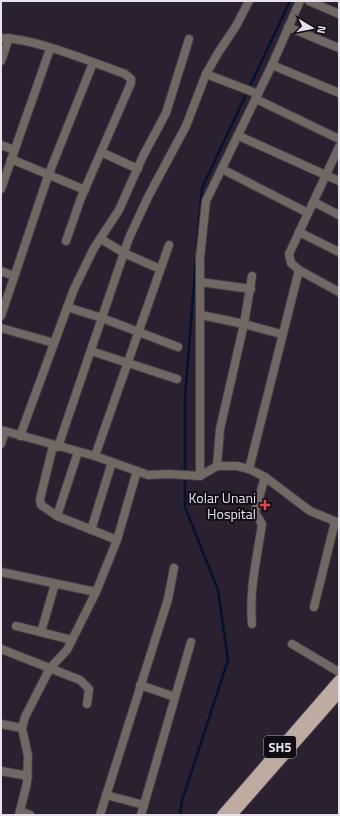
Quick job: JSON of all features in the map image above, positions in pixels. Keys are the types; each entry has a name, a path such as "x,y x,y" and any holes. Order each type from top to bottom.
{"main road":[{"name":"SH5","path":"222,815 339,680"},
{"name":"SH5","path":"232,815 339,693"}],"street":[{"path":"117,540 58,516 43,508 40,499 55,446 91,351 124,253 148,198 186,126 206,74 218,52 236,26 249,1"},
{"path":"198,475 201,315 200,282 202,230 206,201 239,136 255,95 272,65 300,1"},
{"path":"310,1 327,4 339,14"},
{"path":"288,28 339,48"},
{"path":"1,61 5,38 50,49 93,63 128,75 130,79 131,83 85,190 66,241"},
{"path":"20,436 67,307 83,269 119,210 166,113 189,38"},
{"path":"1,189 50,49"},
{"path":"1,316 48,176 93,63"},
{"path":"272,65 339,93"},
{"path":"206,74 255,95 339,139"},
{"path":"239,136 339,181"},
{"path":"1,145 14,150"},
{"path":"339,147 327,176 289,254 291,263 299,270 339,292"},
{"path":"101,152 138,169"},
{"path":"11,159 48,176 85,190"},
{"path":"222,169 308,213"},
{"path":"314,202 339,215"},
{"path":"299,232 339,252"},
{"path":"101,240 124,253 160,269"},
{"path":"95,456 169,245"},
{"path":"249,469 281,334 299,270"},
{"path":"1,271 14,276"},
{"path":"217,466 220,429 244,324 252,276"},
{"path":"200,282 250,289"},
{"path":"67,307 102,318 178,347"},
{"path":"201,315 281,334"},
{"path":"1,328 54,343"},
{"path":"91,351 177,379"},
{"path":"1,444 3,430 55,446 95,456 148,475 198,475 217,466 237,466 249,469 264,477 310,511 337,522 314,607"},
{"path":"58,516 78,452"},
{"path":"91,530 112,462"},
{"path":"30,815 20,813 28,776 28,756 22,728 31,703 50,668 67,650 96,592 117,540 136,471"},
{"path":"252,624 250,601 252,581 262,524 255,512 264,477"},
{"path":"100,815 168,599 174,568"},
{"path":"1,572 96,592"},
{"path":"41,632 55,584"},
{"path":"16,626 72,640"},
{"path":"141,815 191,642"},
{"path":"292,644 339,672"},
{"path":"1,649 86,684 89,689 87,704"},
{"path":"140,685 175,697"},
{"path":"1,724 22,728"},
{"path":"1,771 28,776"},
{"path":"106,795 144,805"}],"waterway":[{"path":"197,248 202,188 290,1"},
{"path":"180,815 182,801 228,660 218,590 185,507 185,397 196,259"}],"place":[{"name":"Kolar Unani Hospital","path":"265,505"}]}
